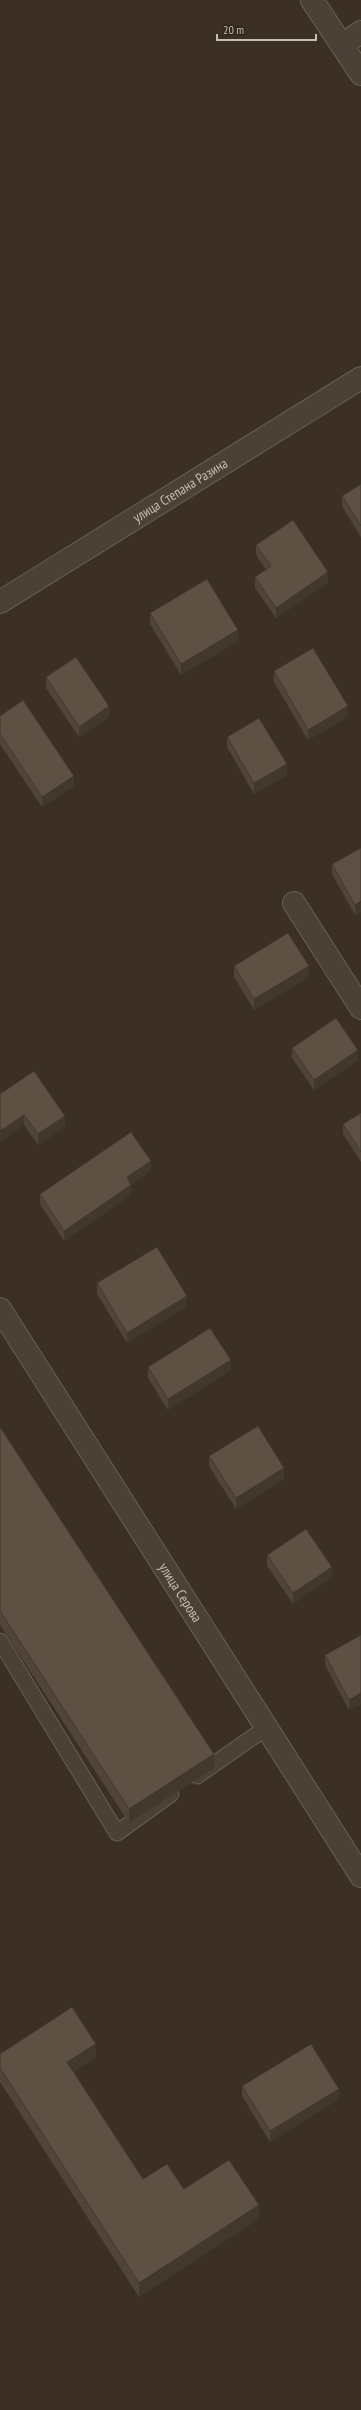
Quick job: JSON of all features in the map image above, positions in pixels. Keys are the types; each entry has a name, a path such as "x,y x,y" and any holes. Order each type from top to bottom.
{"street":[{"path":"312,0 361,74"},
{"path":"342,45 361,32"},
{"name":"улица Степана Разина","path":"0,602 361,378"},
{"path":"294,903 361,1008"},
{"name":"улица Серова","path":"0,1309 361,1876"}],"lane":[{"path":"0,1641 117,1833 266,1728"}],"building":[{"path":"361,484 361,526 342,496"},
{"path":"293,520 328,572 276,608 255,577 271,566 256,545"},
{"path":"207,579 238,630 181,664 150,613"},
{"path":"313,648 348,706 308,730 274,671"},
{"path":"76,657 109,706 79,727 46,677"},
{"path":"23,700 74,776 42,797 0,734 0,716"},
{"path":"259,718 287,764 254,783 227,737"},
{"path":"361,848 361,901 355,905 332,864"},
{"path":"288,933 309,966 254,999 234,966"},
{"path":"336,1018 358,1050 314,1080 292,1048"},
{"path":"34,1071 65,1116 38,1134 24,1115 0,1131 0,1094"},
{"path":"361,1113 361,1152 343,1124"},
{"path":"131,1132 151,1161 127,1177 131,1185 64,1231 40,1194"},
{"path":"157,1247 187,1296 127,1333 97,1283"},
{"path":"210,1328 231,1360 168,1399 148,1367"},
{"path":"258,1426 284,1468 236,1498 209,1456"},
{"path":"0,1427 214,1754 129,1809 0,1611"},
{"path":"306,1529 332,1567 293,1593 267,1555"},
{"path":"361,1635 361,1693 349,1700 325,1655"},
{"path":"72,2007 96,2044 67,2062 143,2179 167,2164 184,2189 229,2160 259,2205 139,2283 0,2068 0,2054"},
{"path":"311,2044 339,2089 270,2131 242,2086"}]}
